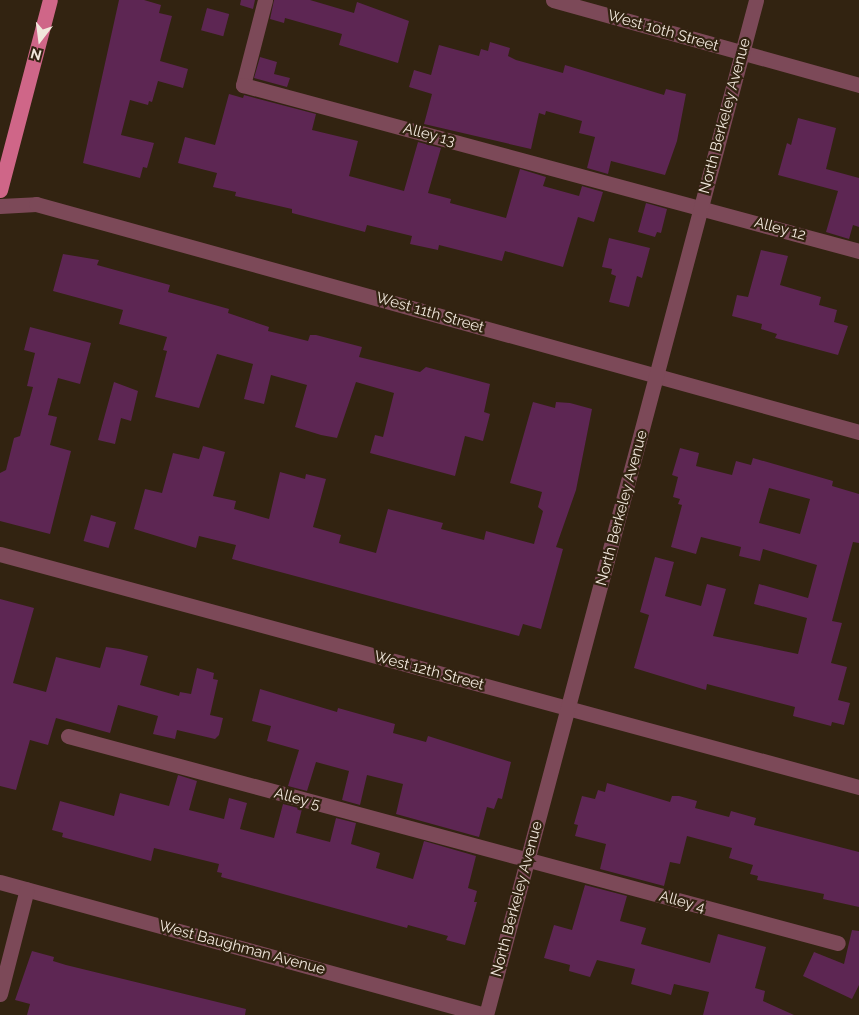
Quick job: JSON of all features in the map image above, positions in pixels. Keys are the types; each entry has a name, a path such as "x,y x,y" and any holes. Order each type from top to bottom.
{"main road":[{"path":"0,190 50,0"}],"street":[{"name":"Alley 13","path":"265,0 243,86 700,207"},
{"name":"West 10th Street","path":"553,0 859,85"},
{"name":"North Berkeley Avenue","path":"485,1015 657,377 700,207 756,0"},
{"name":"West 11th Street","path":"0,206 36,204 859,432"},
{"name":"Alley 12","path":"700,207 859,251"},
{"name":"West 12th Street","path":"0,554 859,787"},
{"name":"Alley 5","path":"68,736 526,861"},
{"name":"Alley 4","path":"526,861 838,943"},
{"name":"West Baughman Avenue","path":"0,882 485,1015"},
{"path":"0,994 26,889"}],"building":[{"path":"119,0 144,0 161,5 159,13 172,16 160,61 188,69 183,88 158,81 152,102 149,101 148,105 130,100 121,135 154,143 147,168 143,167 140,178 83,163"},
{"path":"241,0 255,0 253,9 240,5"},
{"path":"274,0 310,0 354,13 357,2 409,21 398,63 339,45 342,34 285,18 284,23 270,19"},
{"path":"207,8 229,14 223,36 201,30"},
{"path":"490,42 510,48 508,56 516,60 563,73 565,65 664,95 666,89 686,94 677,141 665,175 611,161 608,174 587,168 595,137 579,133 582,121 546,111 545,115 539,113 531,149 424,124 432,94 409,87 414,70 431,75 439,45 479,56 481,49 488,51"},
{"path":"260,57 277,62 274,74 290,78 287,87 254,78"},
{"path":"229,94 243,98 244,95 316,114 312,130 358,141 349,176 404,191 418,142 441,148 428,193 451,199 450,203 506,218 520,169 546,177 543,186 579,196 582,186 603,192 594,222 578,217 563,267 505,251 502,261 439,245 438,250 410,244 412,236 367,225 365,232 292,213 292,209 235,196 236,192 213,187 217,173 178,163 185,137 215,145"},
{"path":"798,118 836,128 826,169 859,178 859,227 853,225 849,239 826,232 838,191 778,175 787,143 791,145"},
{"path":"646,203 667,209 661,233 657,232 655,237 638,232"},
{"path":"609,238 650,248 642,278 637,276 629,307 609,302 616,276 611,274 612,269 602,267"},
{"path":"761,250 788,256 780,285 821,297 819,305 837,310 834,322 848,326 838,355 775,338 777,334 761,329 762,324 732,316 737,295 748,297"},
{"path":"63,254 99,260 97,265 170,285 168,292 229,309 228,313 269,327 268,331 308,341 310,335 316,335 362,347 359,357 420,372 426,367 490,384 484,412 490,414 483,441 465,436 455,476 370,453 375,435 383,437 394,393 356,382 337,438 321,435 295,427 307,385 271,375 264,404 244,399 253,364 217,354 199,408 155,397 167,351 163,350 167,337 119,324 123,310 53,291"},
{"path":"30,327 91,343 80,384 58,378 48,415 57,417 50,445 71,451 50,534 0,521 0,473 6,470 14,438 20,436 33,387 27,386 35,353 24,350"},
{"path":"114,382 138,391 131,421 121,418 115,444 98,440"},
{"path":"533,402 555,408 556,402 570,403 592,409 576,490 556,547 563,549 541,629 523,624 519,636 232,559 236,545 199,536 196,548 134,529 145,489 162,493 173,453 199,459 203,446 225,452 213,496 236,501 234,509 269,519 280,472 305,479 306,474 326,479 313,527 341,535 339,543 376,553 388,509 443,523 441,529 484,540 486,531 534,544 543,511 538,507 542,492 510,483"},
{"path":"680,448 699,453 696,466 732,475 736,461 751,465 753,458 833,481 832,486 859,494 859,543 853,542 832,621 842,623 831,663 847,667 838,700 850,703 844,725 832,722 831,726 793,716 795,707 707,684 706,690 634,668 649,615 640,612 655,557 674,562 665,596 701,606 707,584 726,589 713,636 798,654 807,618 754,604 759,584 808,598 817,565 763,549 760,561 739,556 741,547 701,537 696,554 671,547 682,505 678,504 680,499 673,497 678,477 672,475","holes":["769,488 810,499 800,534 759,523"]},
{"path":"91,515 116,522 109,548 84,541"},
{"path":"0,599 34,608 13,683 46,692 56,657 100,668 106,647 148,656 140,685 179,696 180,692 191,694 197,668 214,673 213,679 218,680 210,715 223,718 219,735 215,739 177,730 175,739 153,734 158,716 118,705 110,733 56,718 48,745 30,740 16,790 0,786"},
{"path":"260,689 337,712 338,708 395,724 393,733 426,742 428,736 511,762 502,799 498,798 494,809 487,807 479,837 396,814 403,784 367,775 360,805 342,800 349,771 316,762 307,791 288,786 299,750 267,741 271,726 252,721"},
{"path":"178,775 197,781 189,810 224,819 229,798 247,803 240,829 274,838 283,804 302,809 296,833 330,842 336,818 356,823 351,844 380,853 376,868 413,879 424,841 476,856 468,888 477,891 474,902 477,902 465,945 446,940 448,936 408,925 407,928 221,877 222,873 217,872 219,864 154,848 151,861 62,837 63,833 52,830 60,801 114,816 120,793 169,806"},
{"path":"607,783 670,802 672,796 679,796 697,801 695,808 729,817 731,811 756,818 754,825 859,852 859,907 823,899 824,894 757,880 758,876 750,874 753,865 729,858 732,848 687,836 680,864 670,862 664,886 600,869 606,844 575,836 578,825 574,824 582,796 595,799 598,790 605,792"},
{"path":"585,885 627,896 620,921 646,928 641,944 710,963 718,934 766,947 755,988 765,991 763,1001 794,1015 703,1015 709,992 674,984 671,995 631,984 635,969 597,960 590,977 569,971 570,965 544,958 554,925 572,930"},
{"path":"852,930 859,931 859,985 852,999 803,976 814,952 844,964"},
{"path":"32,951 54,957 53,961 66,965 246,1009 245,1015 27,1015 30,1004 15,1000"}]}
